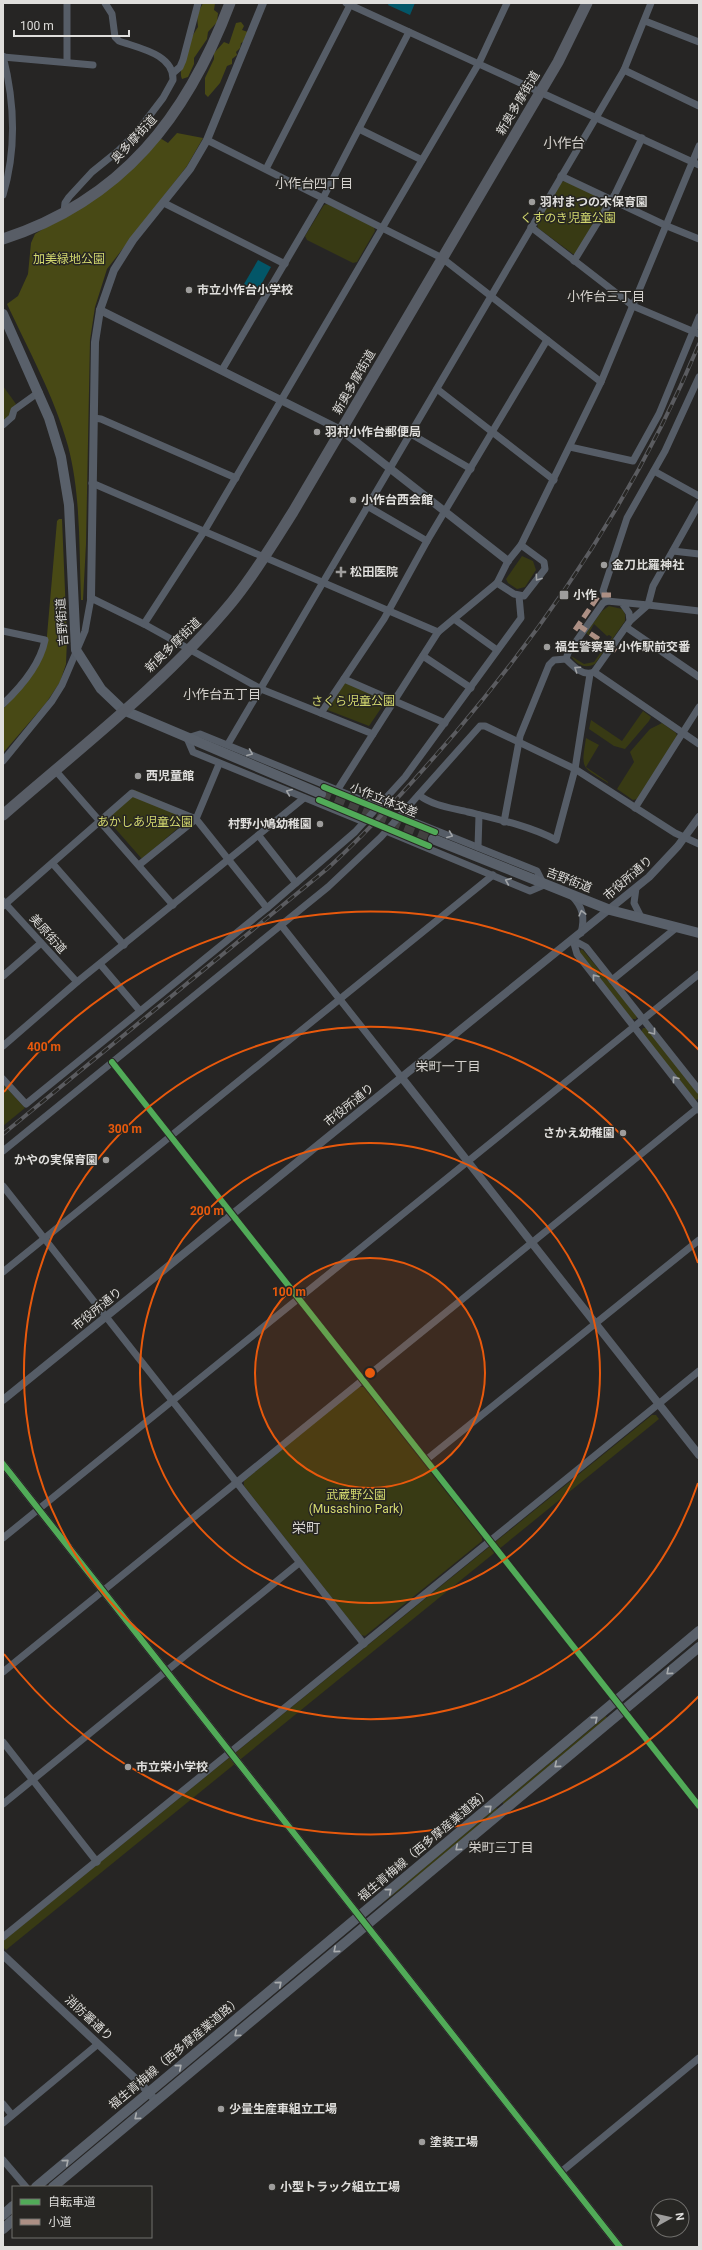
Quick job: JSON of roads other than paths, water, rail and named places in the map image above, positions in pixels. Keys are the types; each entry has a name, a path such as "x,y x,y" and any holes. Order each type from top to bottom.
{"main road":[{"name":"奥多摩街道","path":"3,239 27,231 91,196 116,177 157,136 178,109 199,75 230,3"},
{"name":"新奥多摩街道","path":"3,815 189,650 233,601 265,557 569,42 587,3"},
{"name":"吉野街道","path":"3,314 6,328 39,392 55,434 68,494 76,650 101,689 123,710 321,794"},
{"name":"吉野街道","path":"433,839 544,885 610,910 699,934"},
{"name":"福生青梅線（西多摩産業道路）","path":"37,2186 699,1631"},
{"name":"福生青梅線（西多摩産業道路）","path":"54,2186 699,1647"},
{"path":"3,2215 12,2207"},
{"path":"3,2229 12,2221"}],"street":[{"path":"67,3 67,62"},
{"path":"64,212 65,203 92,172 127,143 150,115 170,87 173,73 171,68 157,54 119,41 115,37 112,14 104,3"},
{"path":"173,73 180,67 183,60 198,3"},
{"path":"3,761 52,701 69,671 76,650 85,631 91,598 95,342 100,310 114,270 122,255 190,169 208,140 263,3"},
{"path":"144,624 205,530 280,399 479,63 507,3"},
{"path":"228,744 624,70 651,3"},
{"path":"266,169 348,4 696,163"},
{"path":"645,21 699,42"},
{"path":"222,370 323,198 409,32"},
{"path":"3,195 9,172 14,141 12,94 3,56 93,65"},
{"path":"624,70 699,106"},
{"path":"359,129 422,160"},
{"path":"574,260 611,199 642,138"},
{"path":"208,140 442,258 601,382"},
{"path":"338,789 438,632 497,583 508,561 521,545 601,382 667,226 696,163 699,146"},
{"path":"561,176 667,226 699,239"},
{"path":"164,203 285,264"},
{"path":"531,227 633,306 696,333"},
{"path":"100,310 341,430 508,561"},
{"path":"570,446 633,461 660,414 696,333 699,317"},
{"path":"321,713 388,610 427,541 493,433 547,340"},
{"path":"608,601 603,591 626,518 676,430 699,377"},
{"path":"437,389 554,480"},
{"path":"3,425 12,417 14,410 39,392"},
{"path":"94,418 101,419 236,478"},
{"path":"411,434 471,469"},
{"path":"654,471 699,496"},
{"path":"92,483 205,530 438,632"},
{"path":"419,795 430,802 541,833 556,840 575,769 592,673 628,624 648,605 653,586 699,504"},
{"path":"367,506 427,541"},
{"path":"497,583 519,596 527,594 545,569 546,565 544,562 521,545"},
{"path":"673,551 699,554"},
{"path":"3,1079 26,1104 267,908 364,822 380,807 405,777 521,618 519,596"},
{"path":"91,598 144,624 261,689 373,734"},
{"path":"608,601 699,611"},
{"path":"566,659 596,612 608,601"},
{"path":"622,603 629,614 628,624"},
{"path":"454,619 497,650"},
{"path":"628,624 699,677"},
{"path":"3,631 45,640 41,654 23,684 3,704"},
{"path":"423,656 470,688"},
{"path":"504,822 518,742 549,665 554,660 566,659 582,672 592,673 699,744"},
{"path":"344,679 445,723"},
{"path":"635,808 699,707"},
{"path":"3,1151 328,887 386,832 480,726 485,726 575,769 684,838 699,844"},
{"path":"364,822 219,764 193,752 187,738 200,734 228,744 380,807"},
{"path":"139,866 196,819 219,764"},
{"path":"55,770 173,905"},
{"path":"4,903 53,864 132,793 196,819 267,908"},
{"path":"3,1046 77,982 304,798"},
{"path":"478,846 480,815"},
{"path":"386,832 530,891 544,885 538,871 400,816"},
{"name":"市役所通り","path":"3,1400 610,910 654,872 684,838 699,817"},
{"path":"258,836 296,883"},
{"path":"53,864 124,944"},
{"path":"3,1272 493,875"},
{"path":"636,888 634,903 642,919"},
{"path":"572,896 580,905 584,915 580,934"},
{"name":"美原街道","path":"4,903 77,982"},
{"path":"281,925 699,1455"},
{"path":"612,980 676,928"},
{"path":"573,940 586,947 699,1090"},
{"path":"3,1672 699,1108 577,954 573,940"},
{"path":"3,976 41,943"},
{"path":"100,964 140,1011"},
{"path":"3,1538 299,1300 699,974"},
{"path":"112,1062 699,1806"},
{"path":"3,1186 364,1644"},
{"path":"426,1460 699,1240"},
{"path":"3,1937 653,1410 658,1404 699,1371"},
{"path":"3,1464 620,2247"},
{"path":"3,1804 299,1563"},
{"path":"3,1742 97,1862"},
{"name":"消防署通り","path":"3,1956 149,2092 156,2101"},
{"path":"3,2123 98,2044"},
{"path":"561,2172 699,2058"},
{"path":"3,2104 12,2115"},
{"path":"3,2160 25,2186"}],"water":[{"path":"389,3 415,3 410,15 388,5"},
{"path":"258,260 271,267 257,292 244,284"}],"tunnel":[{"path":"321,794 433,839"}],"railway":[{"path":"3,1134 327,869 378,819 425,768 492,688 561,595 622,498 650,448 676,397 699,344"}],"place":[{"name":"羽村まつの木保育園","path":"532,202"},
{"name":"市立小作台小学校","path":"189,290"},
{"name":"羽村小作台郵便局","path":"317,432"},
{"name":"小作台西会館","path":"353,500"},
{"name":"金刀比羅神社","path":"604,565"},
{"name":"松田医院","path":"341,572"},
{"name":"小作","path":"564,595"},
{"name":"福生警察署 小作駅前交番","path":"547,647"},
{"name":"西児童館","path":"138,776"},
{"name":"村野小鳩幼稚園","path":"320,824"},
{"name":"さかえ幼稚園","path":"623,1133"},
{"name":"かやの実保育園","path":"106,1160"},
{"name":"市立栄小学校","path":"128,1767"},
{"name":"少量生産車組立工場","path":"221,2109"},
{"name":"塗装工場","path":"422,2142"},
{"name":"小型トラック組立工場","path":"272,2187"}],"district":[{"name":"小作台","path":"564,143"},
{"name":"小作台四丁目","path":"314,183"},
{"name":"小作台三丁目","path":"606,296"},
{"name":"小作台五丁目","path":"222,694"},
{"name":"栄町一丁目","path":"448,1066"},
{"name":"栄町","path":"306,1528"},
{"name":"栄町三丁目","path":"501,1847"}],"park label":[{"name":"くすのき児童公園","path":"568,218"},
{"name":"加美緑地公園","path":"69,259"},
{"name":"さくら児童公園","path":"353,701"},
{"name":"あかしあ児童公園","path":"145,822"},
{"name":"武蔵野公園 (Musashino Park)","path":"356,1502"}]}
